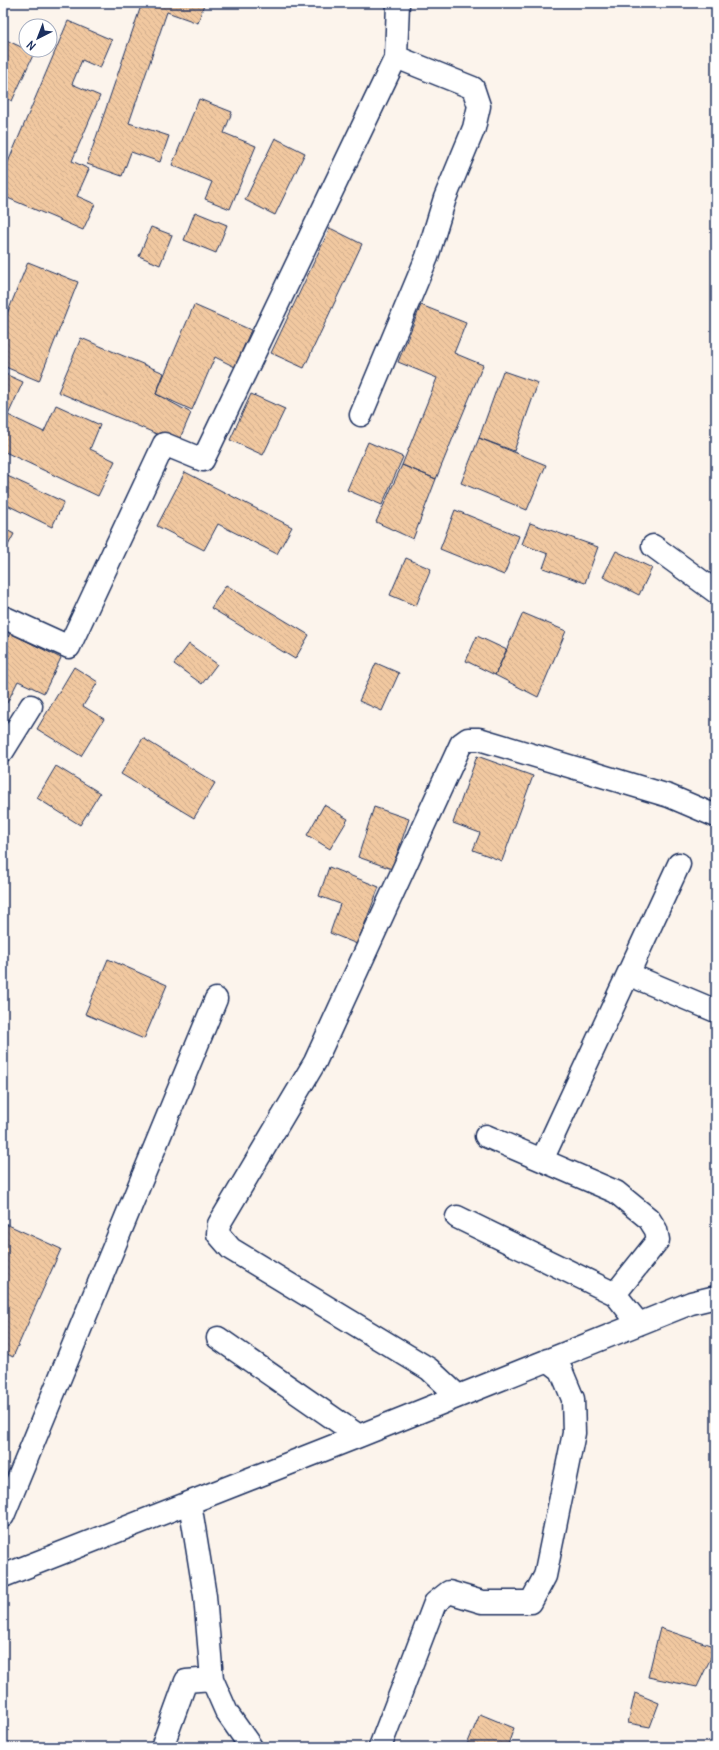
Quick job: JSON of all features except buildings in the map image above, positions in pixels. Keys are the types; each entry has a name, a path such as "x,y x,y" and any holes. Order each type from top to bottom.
{"street":[{"path":"3,617 69,647 164,444 203,460 396,57 398,3"},
{"path":"361,415 427,257 445,198 474,128 479,106 473,88 396,57"},
{"path":"653,546 716,592"},
{"path":"3,752 31,706"},
{"path":"458,1396 429,1369 230,1249 218,1234 219,1224 315,1062 461,744 468,739 479,739 669,796 716,816"},
{"path":"542,1160 679,864"},
{"path":"628,974 716,1011"},
{"path":"3,1516 216,999"},
{"path":"486,1136 616,1192 649,1219 656,1230 658,1240 615,1294"},
{"path":"456,1217 615,1294 639,1324"},
{"path":"3,1576 359,1436 691,1302 716,1297"},
{"path":"218,1338 359,1436"},
{"path":"380,1747 435,1603 449,1592 482,1602 531,1602 545,1576 574,1433 573,1399 561,1370 548,1360"},
{"path":"190,1503 205,1596 212,1679 227,1713 251,1747"},
{"path":"162,1747 186,1681 212,1679"}]}
